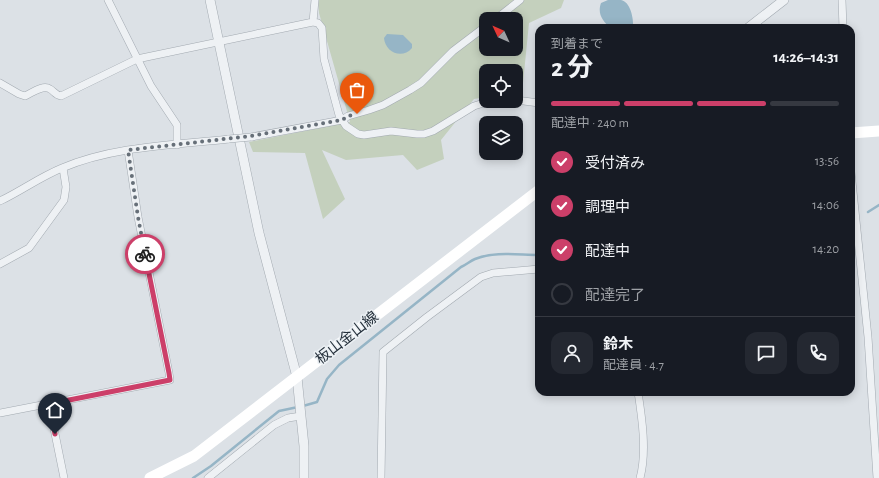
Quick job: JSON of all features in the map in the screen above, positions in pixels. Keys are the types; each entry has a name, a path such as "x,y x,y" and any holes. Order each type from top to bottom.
{"main road":[{"path":"855,133 879,131"},
{"name":"板山金山線","path":"150,478 194,456 535,193"}],"street":[{"path":"108,0 157,97 177,125 176,145"},
{"path":"210,0 259,233 297,377 304,446 304,478"},
{"path":"313,22 314,0"},
{"path":"505,12 520,0"},
{"path":"753,24 784,0"},
{"path":"842,0 843,24"},
{"path":"0,83 25,96 46,87 56,95 61,96 137,59 313,22 318,23 322,28 324,59 335,103 342,120 352,131 358,134 364,135 391,131 424,134 433,131 479,104"},
{"path":"0,201 30,183 63,168 89,159 128,150 251,136 342,120 348,116 383,105 410,90 479,32"},
{"path":"523,101 535,102"},
{"path":"0,413 170,380 138,217 128,150"},
{"path":"0,264 29,248 64,200 66,188 63,168"},
{"path":"855,211 868,337 876,478"},
{"path":"381,478 383,352 475,280 493,273 535,269"},
{"path":"638,396 643,441 642,470 640,478"},
{"path":"49,404 64,478"},
{"path":"208,478 274,425 288,418 301,416"}],"green space":[{"path":"318,0 564,0 561,8 529,23 523,83 523,64 479,64 479,98 474,99 441,140 444,159 417,170 403,155 346,160 322,150 345,199 323,219 305,153 253,152 249,142 350,122 319,13"}],"water":[{"path":"608,0 624,1 629,8 633,24 606,24 600,14 601,3"},
{"path":"387,34 403,35 412,44 412,48 408,52 399,54 395,53 387,47 385,43 384,38"}],"waterway":[{"path":"868,212 879,205"},
{"path":"303,406 317,402 327,379 339,365 461,267 475,259 490,255 535,255"},
{"path":"193,478 211,466 279,411 298,407"}],"way so far":[{"path":"145,254 128,150 275,133 342,120 348,116 357,114"}],"route":[{"path":"55,434 49,404 170,380 145,254"}]}
